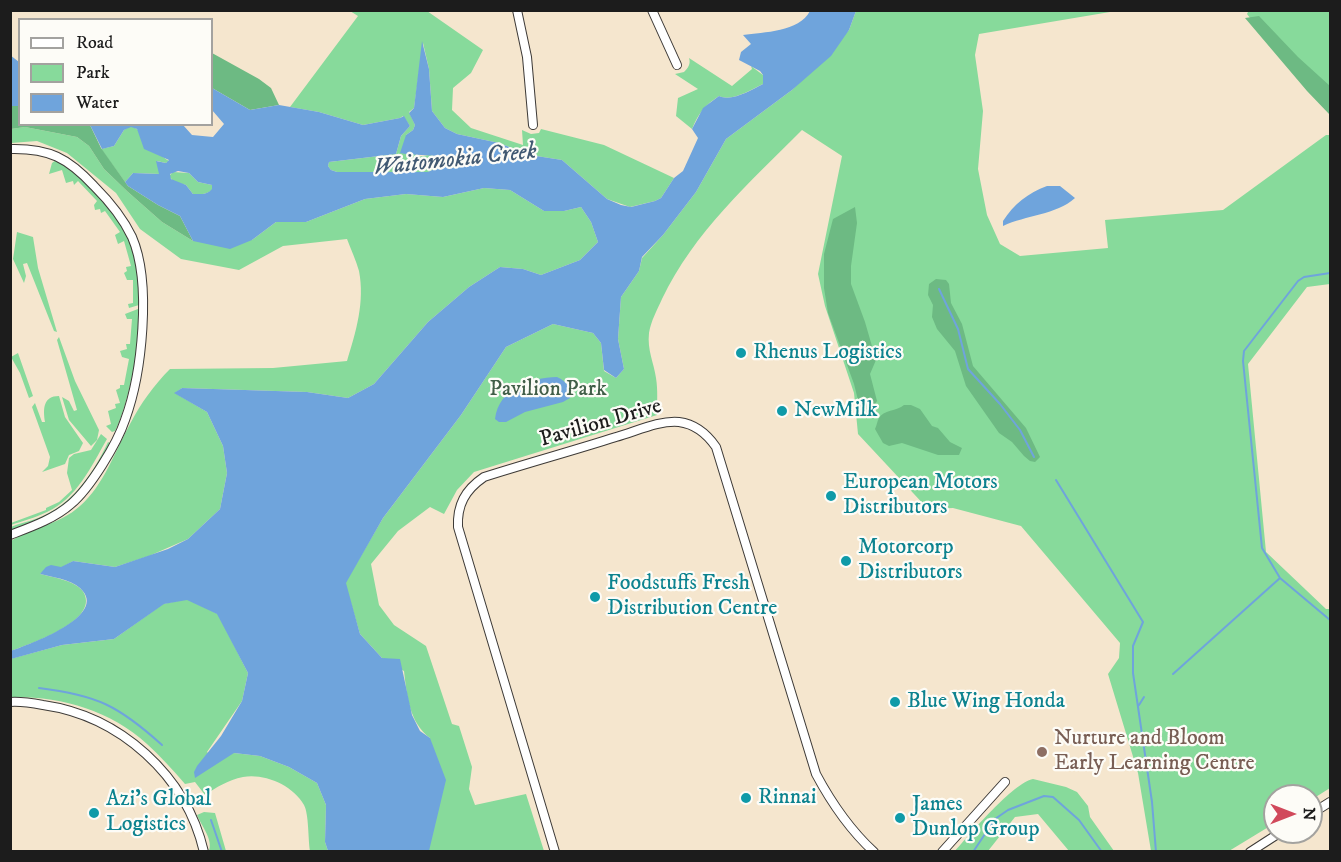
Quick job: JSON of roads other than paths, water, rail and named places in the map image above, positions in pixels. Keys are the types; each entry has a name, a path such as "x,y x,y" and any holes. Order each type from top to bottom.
{"street":[{"path":"517,10 527,57 533,125"},
{"path":"652,10 677,65"},
{"path":"10,149 42,150 57,155 71,164 105,197 132,237 139,260 143,304 140,353 133,390 125,420 117,438 83,492 71,504 54,516 10,535"},
{"name":"Pavilion Drive","path":"555,852 458,527 457,516 462,499 474,484 484,477 667,422 676,422 692,426 703,432 716,447 816,773 831,803 848,826 874,852"},
{"path":"10,702 59,707 88,717 125,736 150,758 177,789 195,822 204,852"},
{"path":"942,852 1005,782"},
{"path":"1250,852 1263,844"}],"water":[{"path":"810,11 856,11 849,30 831,56 792,90 726,139 696,192 663,235 642,257 639,271 621,297 618,339 624,369 616,378 604,370 601,343 593,333 553,324 506,347 461,415 383,518 346,583 360,634 382,658 400,659 412,715 420,731 430,738 446,780 429,851 328,851 325,842 326,805 317,783 289,767 260,756 234,753 195,778 194,772 197,766 221,736 242,701 248,673 217,614 187,600 164,604 114,639 62,645 11,659 11,651 63,628 85,609 87,598 80,588 66,580 40,574 46,567 51,565 61,567 73,561 115,567 168,549 188,539 220,509 227,473 223,446 207,412 174,393 182,388 307,392 348,398 374,384 428,322 469,287 500,267 523,269 541,275 580,260 598,242 591,222 581,207 564,211 544,211 510,190 484,188 443,197 406,194 365,199 306,222 276,222 252,240 230,249 193,241 180,216 158,205 125,182 133,173 159,174 156,161 166,163 169,160 144,149 137,129 131,127 124,130 114,146 102,149 90,126 184,126 192,135 213,137 224,124 213,111 213,89 250,110 279,105 319,112 363,125 404,116 410,126 401,136 396,154 329,162 328,166 331,170 337,172 428,172 443,165 454,168 464,166 470,162 453,157 400,153 406,135 413,130 415,125 409,113 414,108 422,41 429,69 432,111 445,128 457,134 499,143 530,155 562,160 607,199 631,207 661,198 674,178 683,171 698,138 692,129 703,108 719,96 730,98 763,84 763,75 760,71 739,60 741,52 751,44 743,35 771,32 798,23","holes":["178,171 189,173 198,182 212,185 212,189 206,193 193,194 186,185 171,179 170,174"]},
{"path":"10,55 18,61 18,106 11,106"},
{"path":"1047,186 1060,186 1075,198 1059,208 1003,226 1003,221 1017,204"},
{"path":"557,377 568,385 570,398 525,412 506,422 499,422 495,419 498,408 509,392 536,380"}],"waterway":[{"path":"1330,273 1304,277 1298,281 1244,351 1243,361 1262,548 1280,578 1330,620"},
{"path":"939,289 958,329 968,369 1020,430 1034,457"},
{"path":"1056,480 1143,622 1133,646 1133,673 1152,802 1156,852"},
{"path":"1173,674 1280,578"},
{"path":"39,688 77,694 106,704 133,721 162,745"},
{"path":"1139,705 1144,697"},
{"path":"973,852 995,819 1008,810 1044,796 1053,797 1079,820 1102,852"},
{"path":"211,820 222,852"}],"place":[{"name":"Rhenus Logistics","path":"741,353"},
{"name":"NewMilk","path":"782,411"},
{"name":"European Motors Distributors","path":"831,496"},
{"name":"Motorcorp Distributors","path":"846,561"},
{"name":"Foodstuffs Fresh Distribution Centre","path":"595,597"},
{"name":"Blue Wing Honda","path":"895,702"},
{"name":"Nurture and Bloom Early Learning Centre","path":"1042,752"},
{"name":"Rinnai","path":"746,798"},
{"name":"Azi's Global Logistics","path":"94,813"},
{"name":"James Dunlop Group","path":"900,818"}],"water label":[{"name":"Waitomokia Creek","path":"455,161"}],"park label":[{"name":"Pavilion Park","path":"548,390"}]}
